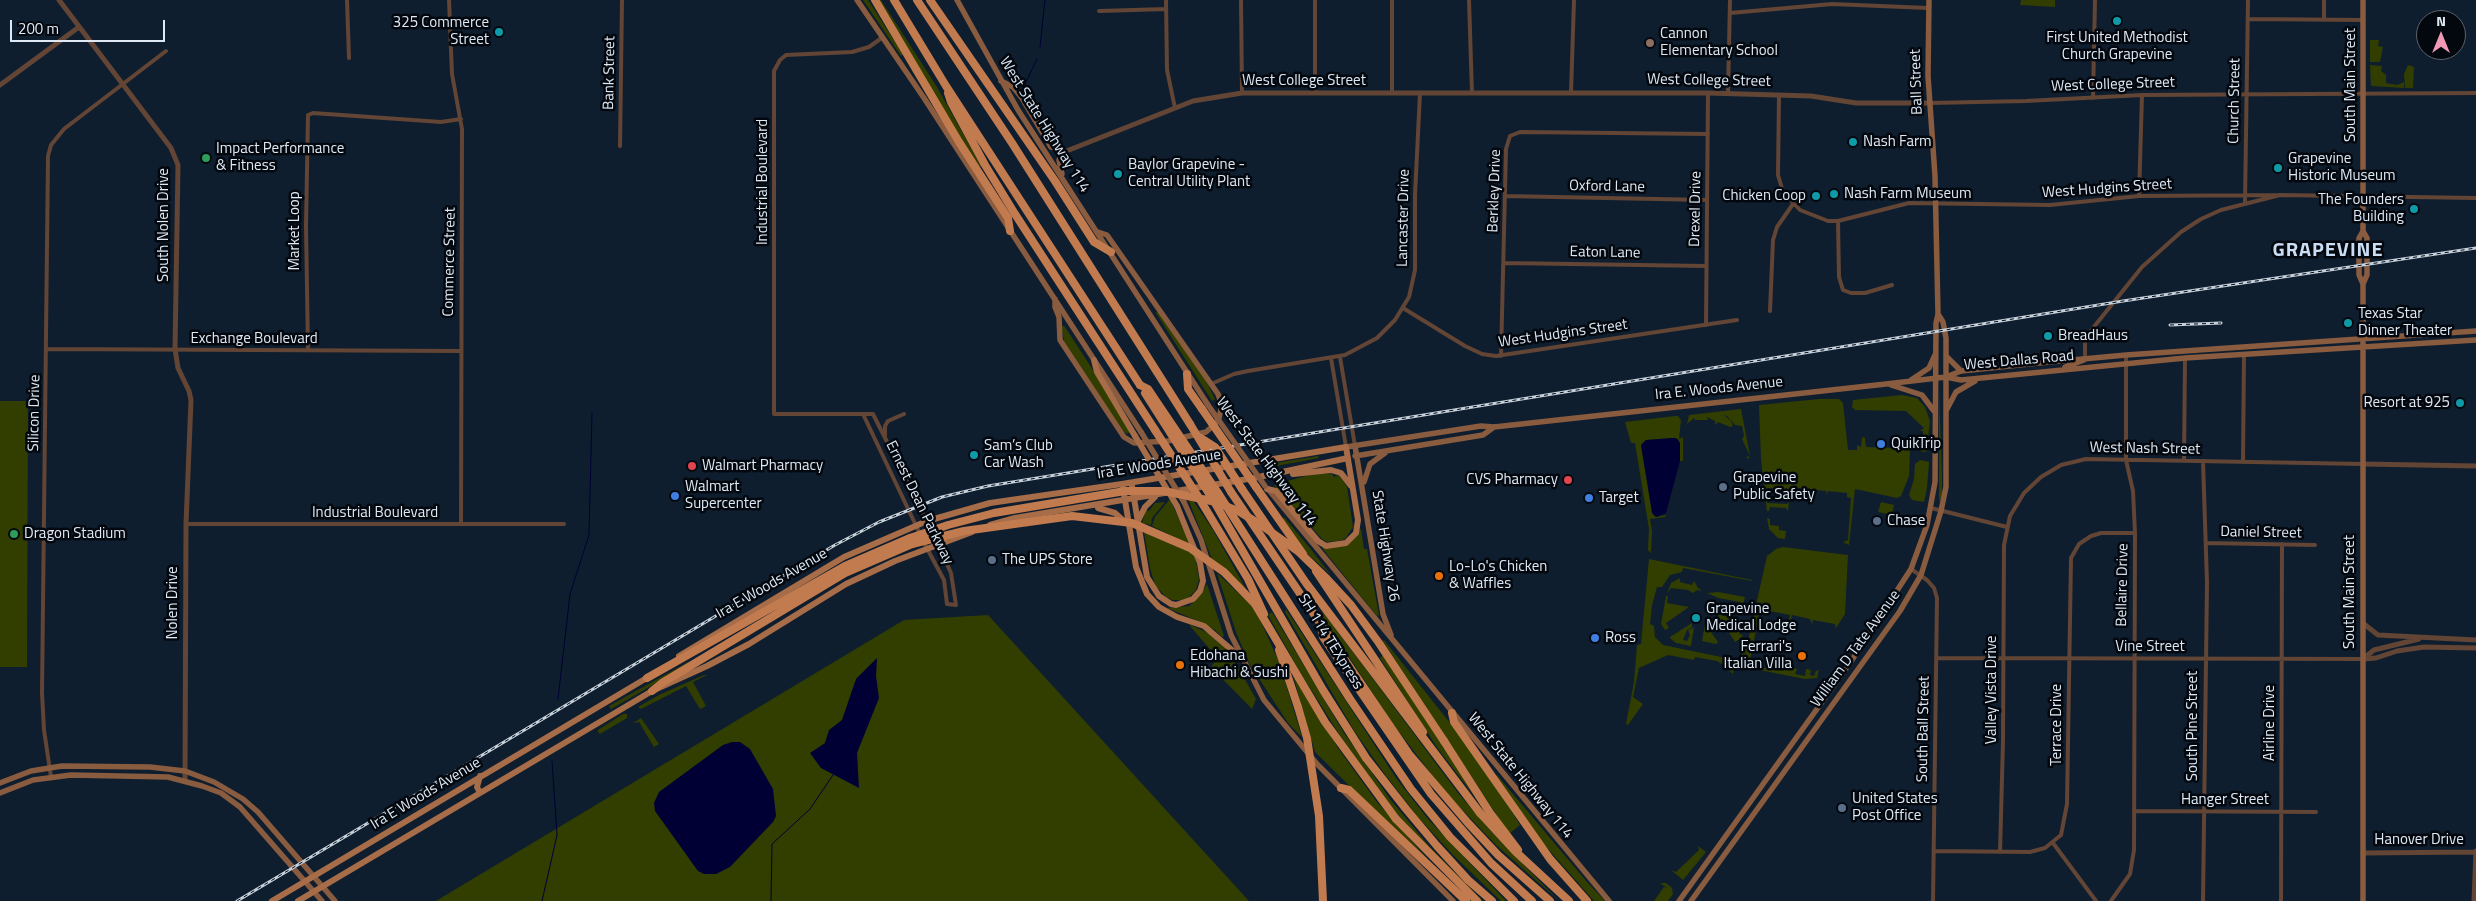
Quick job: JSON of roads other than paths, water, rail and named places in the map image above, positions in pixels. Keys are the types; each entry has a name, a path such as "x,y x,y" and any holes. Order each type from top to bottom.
{"highway":[{"path":"875,0 964,149 1008,218 1010,231"},
{"path":"894,0 946,86 1140,385 1214,494 1323,690 1366,758 1431,839 1468,880 1492,901"},
{"path":"917,0 1012,143 1199,437 1231,492 1321,621 1395,735 1438,789 1498,855 1550,901"},
{"path":"930,0 1055,181 1094,242 1111,252"},
{"path":"946,86 951,102 1000,190 1199,498 1234,555 1264,613 1286,667 1307,738 1319,816 1323,901"},
{"path":"1187,374 1188,389 1205,407 1256,487 1351,622 1428,740 1431,750"},
{"path":"1199,437 1215,447 1306,583 1480,813 1528,864 1567,901"},
{"path":"646,678 845,566 953,523 994,513 1125,491 1164,491 1216,502 1240,512 1264,527 1317,569 1351,605 1370,630 1502,830 1567,901"},
{"name":"SH 114 TEXpress","path":"1214,494 1411,789 1450,837 1514,901"},
{"path":"652,691 662,683 845,573 911,541 970,530 1072,516 1132,523 1190,548 1224,572 1255,604 1325,722 1350,758 1396,819 1477,901"},
{"name":"SH 114 TEXpress","path":"1321,621 1323,637 1431,794 1491,863 1532,901"},
{"path":"1452,713 1454,722 1544,851 1566,879 1587,901"},
{"path":"1341,788 1349,790 1466,901"}],"main road":[{"path":"857,0 1055,299 1094,360 1098,372 1184,502 1201,540 1231,635 1240,657 1271,710 1341,788 1453,901"},
{"name":"West State Highway 114","path":"956,0 1001,81 1187,374"},
{"name":"Ball Street","path":"1929,0 1929,103 1935,176 1938,314 1935,378"},
{"name":"South Main Street","path":"2363,0 2363,231 2367,238 2367,275 2363,284 2363,901"},
{"path":"1001,81 1013,88 1022,98 1051,147 1064,152 1059,165 1066,185"},
{"path":"1055,299 1055,307 1059,316 1060,340 1119,432 1129,441 1143,443 1168,441 1206,432 1216,424 1221,412 1220,400 1211,384 1107,235 1098,232"},
{"name":"Ball Street","path":"1938,314 1943,322 1946,377"},
{"name":"West Dallas Road","path":"1946,377 1961,372 2126,355 2476,331"},
{"name":"West Dallas Road","path":"1946,377 1960,380 1990,378 2185,358 2476,340"},
{"path":"2202,358 2225,352 2230,347"},
{"path":"1910,381 1929,368 1936,350"},
{"path":"1946,356 1961,372"},
{"path":"2050,371 2086,359"},
{"name":"Ira E. Woods Avenue","path":"1346,448 1481,426 1494,427 1946,377"},
{"name":"William D Tate Avenue","path":"1691,901 1900,611 1920,575 1941,511 1946,479 1946,377"},
{"name":"William D Tate Avenue","path":"1679,901 1828,692 1911,569 1923,539 1931,508 1936,464 1935,378"},
{"path":"1946,411 1951,400 1962,387 1974,381 1990,378"},
{"path":"1886,384 1922,395 1932,405 1935,412"},
{"name":"West State Highway 114","path":"1205,407 1266,487 1372,618 1392,638 1609,901"},
{"name":"Ira E. Woods Avenue","path":"1348,458 1482,435 1494,427"},
{"path":"1132,483 1145,568 1154,590 1170,604 1188,602 1200,590 1203,576 1177,506 1138,434"},
{"name":"State Highway 26","path":"1355,446 1383,614 1392,638"},
{"path":"1266,487 1276,491 1318,541 1331,546 1346,543 1356,533 1358,520 1346,448"},
{"name":"Ira E Woods Avenue","path":"272,901 646,678 714,633 835,562 915,526 990,503 1132,483 1346,448"},
{"path":"1363,487 1365,474 1370,464 1390,450"},
{"name":"Ira E Woods Avenue","path":"298,901 652,691 749,644 846,584 938,544 1015,518 1134,500 1270,475 1348,458"},
{"path":"1270,475 1277,477 1316,470 1331,470 1344,476 1352,488"},
{"path":"1122,484 1136,567 1147,594 1159,607 1171,614 1204,626 1240,657"},
{"path":"1138,522 1145,506 1156,496"},
{"path":"1090,507 1115,513 1128,527"},
{"path":"1828,692 1836,698"},
{"path":"1793,742 1800,748"},
{"path":"0,783 49,767 150,767 185,771 214,782 246,802 274,829 335,901"},
{"path":"0,793 20,784 51,777 145,776 185,780 216,790 240,807 322,901"},
{"path":"480,776 477,787 480,793"},
{"path":"240,807 246,802"},
{"path":"1715,850 1722,856"}],"street":[{"name":"South Nolen Drive","path":"59,0 171,148 178,165 175,349 178,368 189,391 190,427"},
{"path":"347,0 349,58"},
{"name":"Commerce Street","path":"449,0 452,74 461,119 460,351 462,524"},
{"name":"Bank Street","path":"620,146 622,0"},
{"path":"1166,0 1167,70 1174,108"},
{"path":"1241,0 1242,93"},
{"path":"1315,93 1316,0"},
{"path":"1392,0 1392,93"},
{"path":"1469,0 1472,93"},
{"path":"1571,93 1574,0"},
{"path":"1728,94 1730,0"},
{"path":"2093,98 2094,0"},
{"name":"Church Street","path":"2245,202 2248,0"},
{"path":"2324,0 2324,20"},
{"path":"1730,13 1832,2 1928,8"},
{"path":"1099,11 1166,9"},
{"path":"2248,19 2363,20"},
{"path":"0,85 80,27"},
{"name":"Industrial Boulevard","path":"863,414 774,414 774,71 780,60 786,56 852,52 869,47 883,37"},
{"name":"Silicon Drive","path":"51,777 42,693 47,349 46,187 51,145 64,129 166,51"},
{"name":"West College Street","path":"1064,152 1204,98 1242,93 1708,93 1811,96 1856,104 2142,95 2476,93"},
{"name":"Lancaster Drive","path":"1211,384 1248,371 1340,357 1361,348 1377,338 1395,320 1403,308 1416,270 1415,195 1420,93"},
{"name":"Drexel Drive","path":"1706,325 1708,93"},
{"path":"1779,95 1778,175 1783,192 1793,204 1814,217 1838,221 1838,277 1843,290 1851,293 1865,293 1892,285"},
{"path":"2139,196 2142,95"},
{"name":"Market Loop","path":"308,350 306,226 308,115 313,113 441,122 461,119"},
{"name":"Berkley Drive","path":"1502,356 1506,149 1512,134 1608,132 1708,134"},
{"name":"West Hudgins Street","path":"1838,221 1897,205 1935,203 2050,205 2139,196 2245,194 2476,198"},
{"name":"West Hudgins Street","path":"2245,202 2280,195"},
{"name":"Oxford Lane","path":"1505,196 1707,200"},
{"path":"2086,359 2085,342 2089,333 2151,256 2201,219 2245,202"},
{"path":"1770,311 1773,240 1777,227 1793,204"},
{"name":"Eaton Lane","path":"1504,263 1706,266"},
{"name":"West Hudgins Street","path":"1403,308 1464,346 1482,354 1502,356 1737,320"},
{"name":"Exchange Boulevard","path":"47,349 460,351"},
{"name":"Bellaire Drive","path":"2111,901 2130,874 2134,850 2135,533 2133,491 2126,460 2126,355"},
{"path":"2243,462 2244,355"},
{"path":"1340,357 1355,446"},
{"path":"1331,358 1346,448"},
{"path":"2184,461 2185,358"},
{"name":"Ernest Dean Parkway","path":"863,414 873,414 927,521 951,573 956,604 947,604 944,580 915,526 863,414"},
{"path":"886,443 884,432 888,421 904,414"},
{"name":"Nolen Drive","path":"185,780 186,524 190,427"},
{"path":"884,461 894,457"},
{"name":"West Nash Street","path":"2007,528 2015,506 2024,493 2040,477 2072,462 2086,459 2363,464"},
{"name":"South Pine Street","path":"2203,461 2206,543 2203,901"},
{"path":"2363,464 2476,466"},
{"path":"1931,508 2007,528"},
{"name":"Industrial Boulevard","path":"186,524 564,524"},
{"name":"Valley Vista Drive","path":"2000,852 2003,741 2003,559 2007,528"},
{"name":"Terrace Drive","path":"2053,843 2064,828 2067,804 2070,566 2074,550 2079,544 2096,534 2135,533"},
{"name":"Daniel Street","path":"2206,543 2315,545"},
{"name":"Airline Drive","path":"2281,901 2282,544"},
{"name":"South Ball Street","path":"1911,569 1931,585 1936,595 1933,901"},
{"name":"Vine Street","path":"2364,624 2378,635 2476,640"},
{"name":"Vine Street","path":"2363,659 2374,650 2427,638"},
{"name":"Vine Street","path":"1936,658 2363,659 2376,658 2403,650 2424,647 2476,648"},
{"name":"Hanger Street","path":"2134,811 2316,812"},
{"path":"1934,851 2030,852 2039,851 2053,843 2096,901"},
{"path":"2474,901 2476,851"},
{"name":"Hanover Drive","path":"2363,853 2476,851"}],"waterway":[{"path":"1040,47 1045,0"},
{"path":"1023,88 1037,59"},
{"path":"558,699 570,594 589,535 592,413"},
{"path":"542,901 557,835 552,761"},
{"path":"771,901 772,844 810,809 833,775"}],"railway":[{"path":"237,901 835,545 879,522 942,497 988,486 2123,301 2476,248"},
{"path":"2170,325 2221,323"}],"place":[{"name":"First United Methodist Church Grapevine","path":"2117,21"},
{"name":"325 Commerce Street","path":"499,32"},
{"name":"Cannon Elementary School","path":"1650,43"},
{"name":"Nash Farm","path":"1853,142"},
{"name":"Impact Performance & Fitness","path":"206,158"},
{"name":"Grapevine Historic Museum","path":"2278,168"},
{"name":"Baylor Grapevine - Central Utility Plant","path":"1118,174"},
{"name":"Nash Farm Museum","path":"1834,194"},
{"name":"Chicken Coop","path":"1816,196"},
{"name":"The Founders Building","path":"2414,209"},
{"name":"Texas Star Dinner Theater","path":"2348,323"},
{"name":"BreadHaus","path":"2048,336"},
{"name":"Resort at 925","path":"2460,403"},
{"name":"QuikTrip","path":"1881,444"},
{"name":"Sam’s Club Car Wash","path":"974,455"},
{"name":"Walmart Pharmacy","path":"692,466"},
{"name":"CVS Pharmacy","path":"1568,480"},
{"name":"Grapevine Public Safety","path":"1723,487"},
{"name":"Walmart Supercenter","path":"675,496"},
{"name":"Target","path":"1589,498"},
{"name":"Chase","path":"1877,521"},
{"name":"Dragon Stadium","path":"14,534"},
{"name":"The UPS Store","path":"992,560"},
{"name":"Lo-Lo's Chicken & Waffles","path":"1439,576"},
{"name":"Grapevine Medical Lodge","path":"1696,618"},
{"name":"Ross","path":"1595,638"},
{"name":"Ferrari's Italian Villa","path":"1802,656"},
{"name":"Edohana Hibachi & Sushi","path":"1180,665"},
{"name":"United States Post Office","path":"1842,808"}],"district":[{"name":"GRAPEVINE","path":"2328,251"}]}
